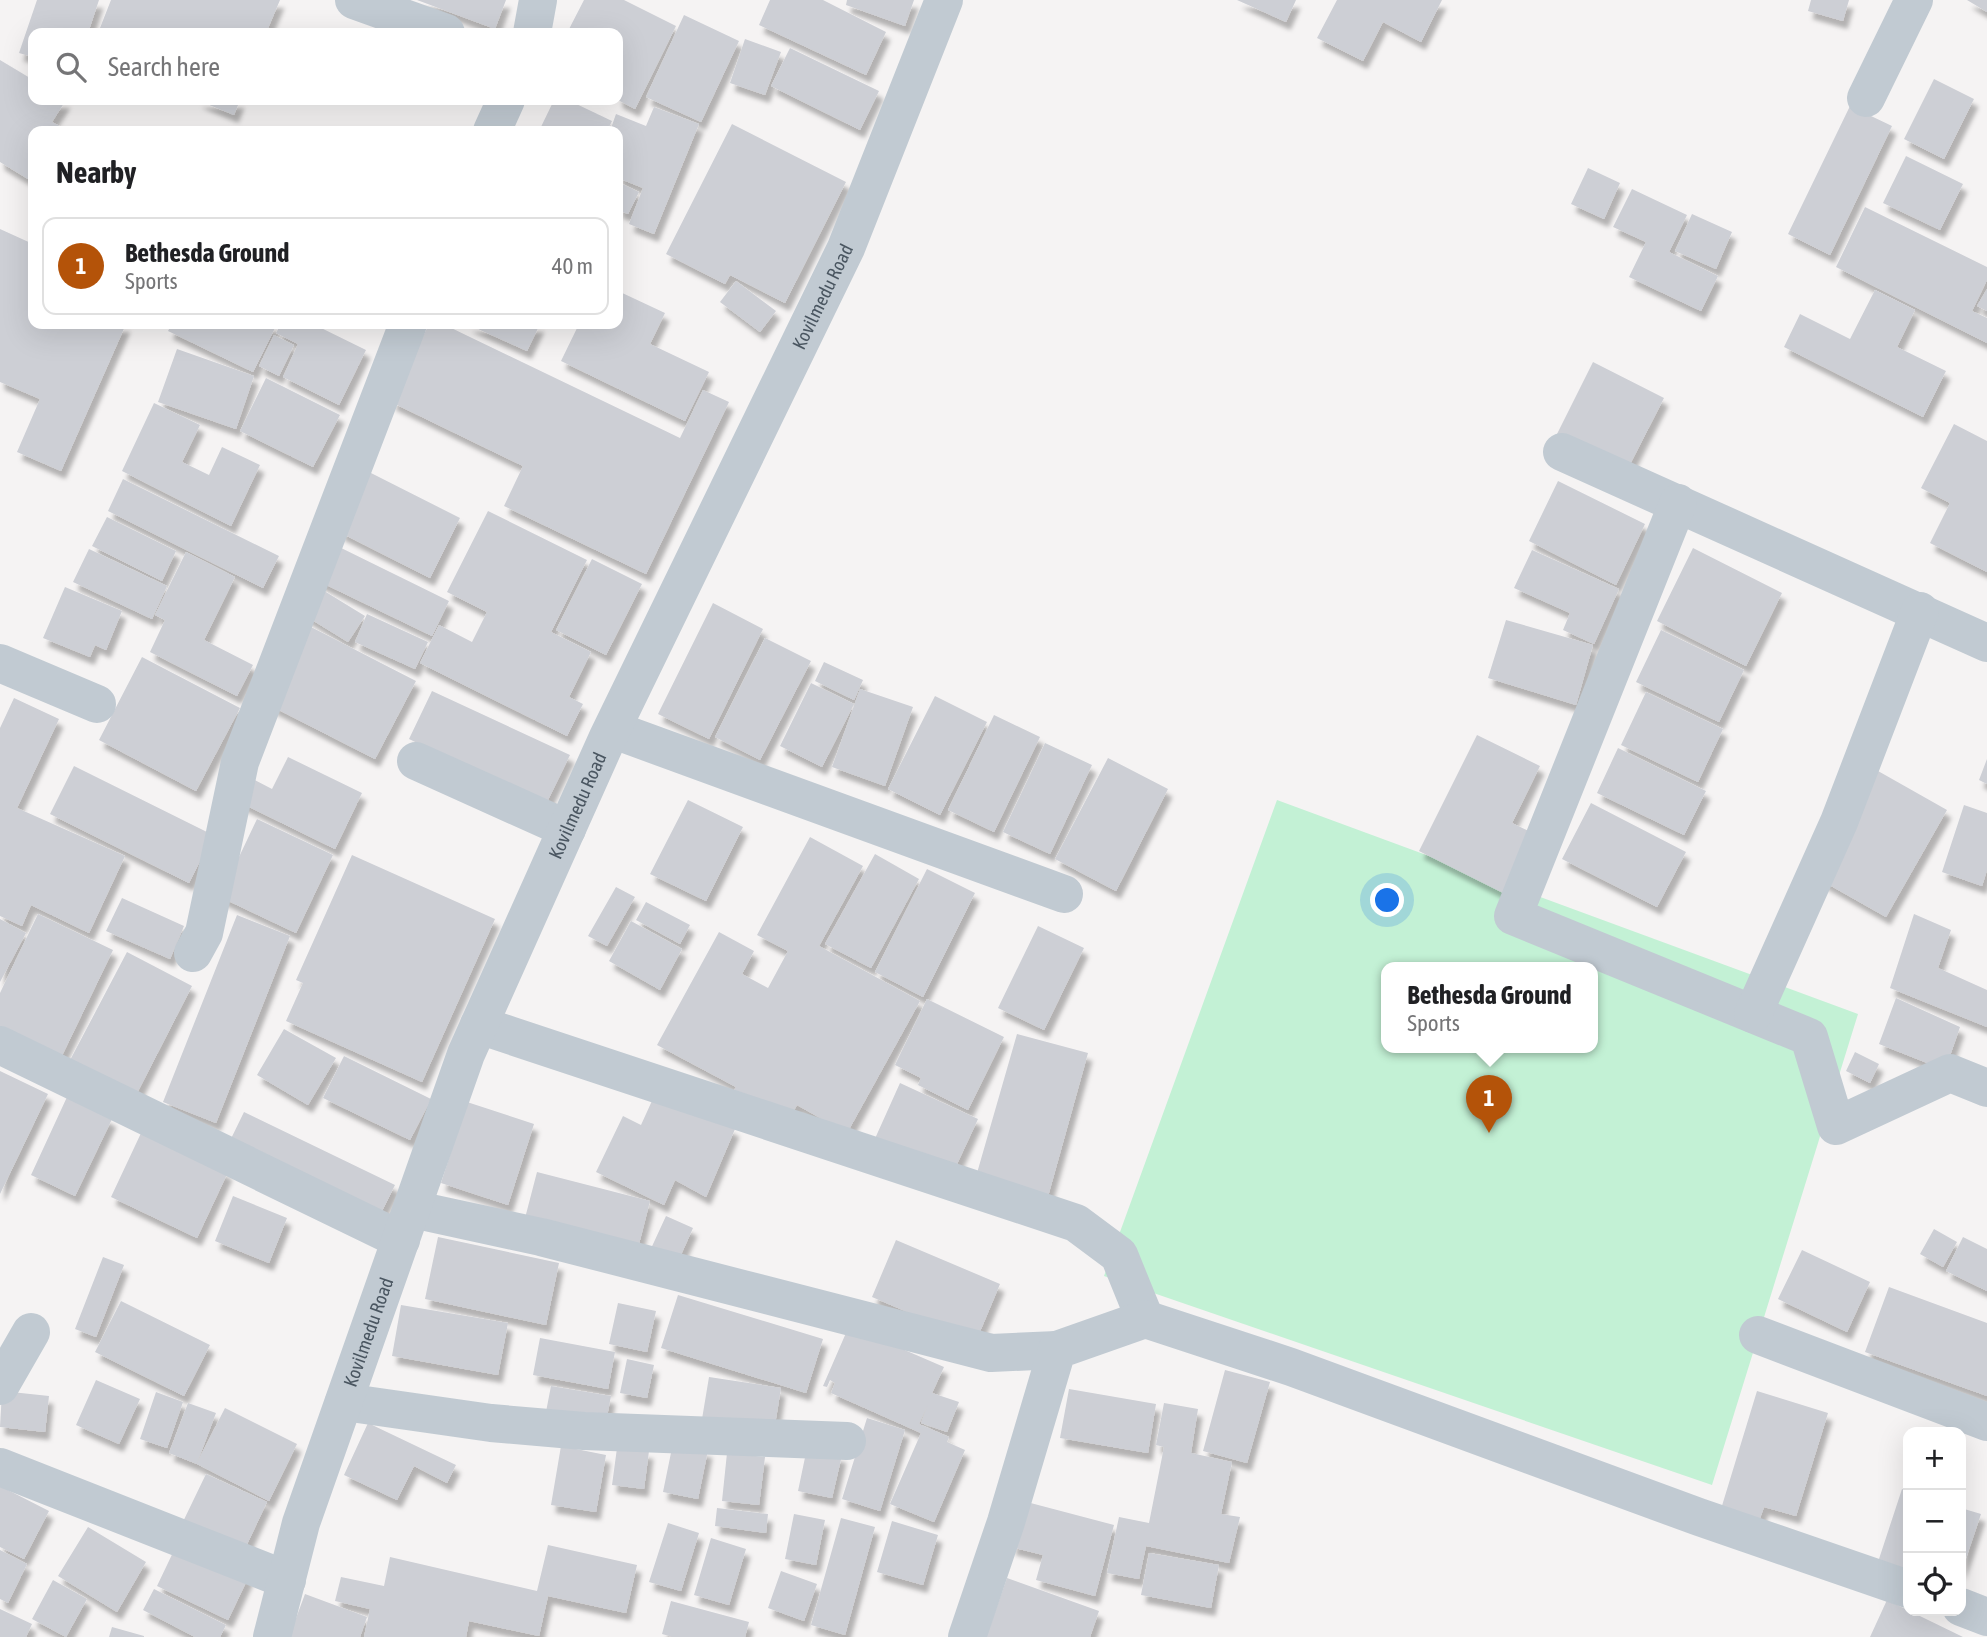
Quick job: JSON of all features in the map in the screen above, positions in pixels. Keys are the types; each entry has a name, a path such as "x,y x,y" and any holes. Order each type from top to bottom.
{"street":[{"path":"354,0 432,28"},
{"path":"533,28 538,0"},
{"name":"Kovilmedu Road","path":"272,1637 301,1523 466,1054 567,829 846,248 944,0"},
{"path":"1866,98 1914,0"},
{"path":"494,126 504,105"},
{"path":"193,953 204,933 240,762 406,329"},
{"path":"1562,452 1987,643"},
{"path":"1678,503 1513,916 1808,1037 1836,1126 1950,1073 1987,1088"},
{"path":"1753,1014 1839,822 1920,611"},
{"path":"0,663 97,704"},
{"path":"614,730 1065,894"},
{"path":"416,761 567,829"},
{"path":"479,1025 1076,1223 1119,1255 1145,1319"},
{"path":"0,1045 406,1224 541,1237 991,1353 1057,1350 1145,1319 1291,1367 1699,1517 1903,1587"},
{"path":"0,1386 31,1332"},
{"path":"1758,1335 1987,1422"},
{"path":"968,1637 1006,1522 1057,1350"},
{"path":"344,1402 491,1423 584,1431 847,1441"},
{"path":"0,1467 287,1580"},
{"path":"1966,1609 1987,1616"}],"green space":[{"path":"1277,800 1858,1014 1712,1485 1104,1276"}],"building":[{"path":"37,0 99,0 90,28 28,28 28,56 19,53"},
{"path":"111,0 280,0 268,28 100,28"},
{"path":"417,0 506,0 495,28"},
{"path":"584,0 624,0 676,26 635,109 623,103 623,28 570,28"},
{"path":"770,0 823,0 886,32 866,75 759,25"},
{"path":"847,0 914,0 905,26 846,5"},
{"path":"1237,0 1296,0 1286,22"},
{"path":"1337,0 1442,0 1421,42 1383,22 1363,61 1317,38"},
{"path":"1811,0 1849,0 1843,21 1808,11"},
{"path":"1967,0 1987,0 1987,12"},
{"path":"684,15 739,41 701,122 646,97"},
{"path":"745,39 781,52 765,95 730,83"},
{"path":"790,48 879,91 860,130 771,86"},
{"path":"0,60 28,77 28,105 63,105 52,122 60,126 28,126 28,179 0,162"},
{"path":"1934,79 1974,99 1944,159 1904,139"},
{"path":"209,105 238,105 234,115"},
{"path":"552,105 578,105 612,121 610,126 541,126"},
{"path":"1850,106 1892,126 1830,255 1788,234"},
{"path":"654,107 699,124 654,234 629,224 643,188 623,180 623,126 612,126 616,114 646,126"},
{"path":"732,124 846,182 785,303 730,275 725,284 666,254"},
{"path":"1906,156 1963,184 1940,230 1883,203"},
{"path":"1588,168 1620,183 1604,219 1571,204"},
{"path":"623,184 639,192 628,214 623,212"},
{"path":"1632,189 1687,215 1669,252 1718,276 1701,311 1629,277 1646,242 1613,227"},
{"path":"1865,207 1987,267 1987,280 1972,311 1987,318 1987,343 1836,267"},
{"path":"1692,214 1732,232 1716,269 1675,251"},
{"path":"0,229 28,242 28,329 124,329 61,471 17,452 40,399 0,382"},
{"path":"736,281 776,311 760,332 720,302"},
{"path":"1987,289 1987,311 1977,306"},
{"path":"1875,290 1915,310 1897,347 1946,371 1923,417 1784,347 1800,314 1850,339"},
{"path":"623,293 665,313 650,344 709,372 685,421 561,361 577,329 623,329"},
{"path":"169,329 274,329 253,372 168,331"},
{"path":"278,329 323,329 366,350 339,405 283,377 298,344 276,333"},
{"path":"427,329 453,329 680,438 703,390 729,402 646,574 504,506 523,466 391,402"},
{"path":"478,329 538,329 527,351"},
{"path":"274,335 294,345 279,376 259,366"},
{"path":"177,349 254,376 236,429 158,402"},
{"path":"1593,362 1664,398 1625,474 1555,438"},
{"path":"266,378 340,415 313,467 240,431"},
{"path":"154,403 200,425 182,462 209,475 222,447 260,465 231,526 122,471"},
{"path":"1954,424 1987,441 1987,572 1930,543 1950,503 1921,488"},
{"path":"369,472 460,518 430,578 339,532"},
{"path":"123,479 279,556 263,588 108,511"},
{"path":"1558,481 1645,524 1616,585 1529,541"},
{"path":"488,511 587,560 551,632 591,652 569,697 583,704 567,736 420,663 439,625 472,642 487,612 447,592"},
{"path":"107,517 176,551 162,581 92,546"},
{"path":"331,543 449,601 432,636 314,579"},
{"path":"1693,548 1782,593 1746,666 1657,621"},
{"path":"89,549 167,586 152,619 73,582"},
{"path":"1532,550 1619,589 1594,644 1563,630 1570,613 1514,588"},
{"path":"186,552 235,577 204,640 253,665 237,696 150,652 165,620 155,615"},
{"path":"592,559 642,584 606,655 556,630"},
{"path":"65,587 122,611 106,650 95,645 90,657 43,638"},
{"path":"321,589 365,616 348,642 304,615"},
{"path":"713,603 763,629 709,739 658,714"},
{"path":"367,614 428,642 415,669 355,642"},
{"path":"1506,620 1593,645 1576,705 1488,678"},
{"path":"311,627 416,681 375,759 271,706"},
{"path":"1661,630 1744,670 1719,722 1636,682"},
{"path":"765,638 811,661 760,760 715,737"},
{"path":"142,657 240,708 196,791 99,740"},
{"path":"824,662 863,680 854,700 815,681"},
{"path":"811,683 854,704 822,767 780,746"},
{"path":"860,689 913,707 885,786 832,767"},
{"path":"432,691 570,755 546,804 409,739"},
{"path":"1646,692 1723,729 1698,782 1621,745"},
{"path":"935,696 987,722 940,815 888,789"},
{"path":"14,698 59,719 17,808 125,856 89,933 31,905 22,926 0,916 0,728"},
{"path":"994,715 1040,737 994,832 948,810"},
{"path":"1477,735 1540,766 1512,823 1537,835 1507,895 1419,851"},
{"path":"1045,743 1092,765 1050,854 1003,832"},
{"path":"1618,748 1706,791 1684,835 1597,793"},
{"path":"288,757 362,793 335,849 235,800 247,776 272,789"},
{"path":"1108,758 1168,789 1116,891 1055,859"},
{"path":"1987,759 1987,784 1979,780"},
{"path":"74,766 213,835 189,883 50,814"},
{"path":"1878,771 1947,810 1886,917 1817,878"},
{"path":"688,800 743,827 706,901 650,874"},
{"path":"1591,803 1686,852 1657,907 1562,859"},
{"path":"1964,805 1987,813 1987,870 1982,886 1942,872"},
{"path":"257,819 333,855 296,933 220,897"},
{"path":"810,837 863,866 819,946 920,1001 847,1133 797,1105 786,1124 732,1094 736,1087 657,1045 719,932 754,951 742,974 768,988 788,951 757,935"},
{"path":"875,854 919,879 871,968 825,944"},
{"path":"352,855 495,919 422,1082 286,1021 303,983 296,980"},
{"path":"927,869 975,893 923,997 875,972"},
{"path":"616,887 635,897 607,946 588,936"},
{"path":"122,898 184,926 170,959 106,931"},
{"path":"646,902 690,925 680,944 636,920"},
{"path":"38,914 113,950 56,1068 0,1040 0,993"},
{"path":"1914,914 1951,930 1938,968 1987,990 1987,1027 1890,988"},
{"path":"237,915 290,936 216,1123 163,1102"},
{"path":"0,919 26,933 0,982"},
{"path":"631,921 682,949 660,990 609,961"},
{"path":"1038,926 1084,948 1044,1030 998,1008"},
{"path":"127,952 192,986 134,1099 68,1064"},
{"path":"1896,998 1960,1027 1945,1070 1879,1044"},
{"path":"927,999 1004,1037 968,1110 918,1085 921,1078 895,1065"},
{"path":"284,1029 336,1058 308,1105 257,1075"},
{"path":"1017,1034 1088,1053 1047,1200 975,1180"},
{"path":"1855,1052 1879,1064 1870,1083 1846,1071"},
{"path":"344,1056 431,1099 410,1140 323,1098"},
{"path":"0,1071 48,1094 0,1194"},
{"path":"900,1083 978,1119 950,1179 873,1143"},
{"path":"656,1092 735,1129 706,1197 675,1180 664,1205 596,1172 623,1116 641,1125"},
{"path":"67,1097 112,1119 75,1196 31,1175"},
{"path":"467,1102 534,1124 508,1205 441,1183"},
{"path":"244,1112 395,1185 376,1223 225,1151"},
{"path":"142,1131 228,1172 197,1238 111,1197"},
{"path":"537,1172 650,1201 637,1252 524,1222"},
{"path":"233,1196 287,1218 269,1263 215,1241"},
{"path":"666,1216 693,1228 675,1268 648,1255"},
{"path":"1934,1229 1957,1242 1943,1267 1920,1254"},
{"path":"438,1237 559,1263 546,1325 425,1299"},
{"path":"1963,1237 1987,1249 1987,1291 1946,1271"},
{"path":"896,1240 1000,1284 976,1341 872,1297"},
{"path":"1802,1250 1870,1282 1847,1332 1778,1299"},
{"path":"103,1257 124,1265 96,1337 75,1329"},
{"path":"1889,1287 1987,1323 1987,1396 1865,1352"},
{"path":"678,1295 823,1339 806,1393 661,1348"},
{"path":"121,1301 210,1345 184,1396 95,1352"},
{"path":"618,1303 656,1311 647,1352 609,1344"},
{"path":"401,1305 508,1323 498,1375 392,1356"},
{"path":"849,1326 944,1367 932,1393 959,1402 947,1432 921,1423 928,1404 919,1424 949,1437 947,1442 965,1450 934,1522 890,1504 921,1433 831,1393 835,1383 830,1380 827,1387 823,1386"},
{"path":"540,1338 615,1352 608,1389 533,1375"},
{"path":"627,1359 654,1365 647,1398 620,1393"},
{"path":"1225,1370 1270,1382 1247,1463 1203,1451"},
{"path":"709,1377 781,1388 774,1431 702,1419"},
{"path":"96,1380 140,1399 119,1444 76,1425"},
{"path":"551,1386 611,1396 605,1427 545,1417"},
{"path":"1069,1389 1156,1404 1148,1453 1060,1438"},
{"path":"2,1391 49,1396 45,1432 0,1427"},
{"path":"1757,1391 1828,1413 1796,1516 1764,1507 1759,1521 1721,1509"},
{"path":"156,1392 183,1402 167,1448 140,1439"},
{"path":"188,1403 216,1413 197,1463 225,1408 297,1444 269,1501 197,1464 169,1453"},
{"path":"1164,1403 1198,1409 1191,1453 1232,1462 1221,1514 1240,1517 1229,1563 1146,1546 1139,1579 1107,1573 1119,1517 1149,1523 1164,1447 1156,1445"},
{"path":"867,1418 905,1430 880,1511 842,1499"},
{"path":"368,1423 456,1465 447,1483 414,1466 397,1500 344,1475"},
{"path":"673,1443 708,1450 698,1499 663,1492"},
{"path":"561,1446 606,1455 596,1512 551,1505"},
{"path":"617,1448 649,1451 644,1489 612,1485"},
{"path":"807,1448 842,1455 832,1498 798,1491"},
{"path":"727,1453 765,1457 759,1505 722,1501"},
{"path":"206,1474 267,1502 240,1559 179,1530"},
{"path":"0,1486 49,1511 24,1559 0,1547"},
{"path":"1902,1489 1903,1489 1903,1570 1878,1562"},
{"path":"1023,1501 1114,1525 1095,1596 1036,1580 1043,1555 1011,1547"},
{"path":"717,1508 768,1514 766,1533 715,1526"},
{"path":"1966,1510 1981,1514 1966,1558"},
{"path":"794,1514 825,1520 816,1565 785,1559"},
{"path":"841,1518 875,1527 845,1635 811,1625"},
{"path":"892,1521 938,1535 923,1585 877,1572"},
{"path":"668,1523 699,1533 681,1591 649,1582"},
{"path":"88,1527 146,1562 117,1612 58,1576"},
{"path":"711,1538 746,1549 729,1605 694,1595"},
{"path":"178,1542 249,1576 228,1620 157,1586"},
{"path":"548,1545 637,1565 626,1613 548,1596 539,1636 469,1621 466,1637 364,1637 370,1609 335,1601 341,1577 384,1586 390,1557 537,1591"},
{"path":"0,1550 27,1564 8,1603 0,1599"},
{"path":"1149,1553 1219,1565 1211,1608 1141,1595"},
{"path":"781,1571 817,1584 804,1621 768,1608"},
{"path":"1007,1578 1099,1611 1090,1637 986,1637"},
{"path":"53,1580 87,1599 66,1637 32,1619"},
{"path":"154,1589 226,1625 220,1637 195,1637 143,1610"},
{"path":"305,1594 367,1617 360,1637 289,1637"},
{"path":"1887,1600 1903,1608 1903,1616 1920,1616 1963,1637 1870,1637"},
{"path":"671,1601 749,1622 745,1637 673,1637 662,1634"},
{"path":"0,1609 32,1624 26,1637 0,1637"},
{"path":"112,1627 144,1636 144,1637 109,1637"}],"place":[{"name":"Bethesda Ground","path":"1489,1133"}]}
